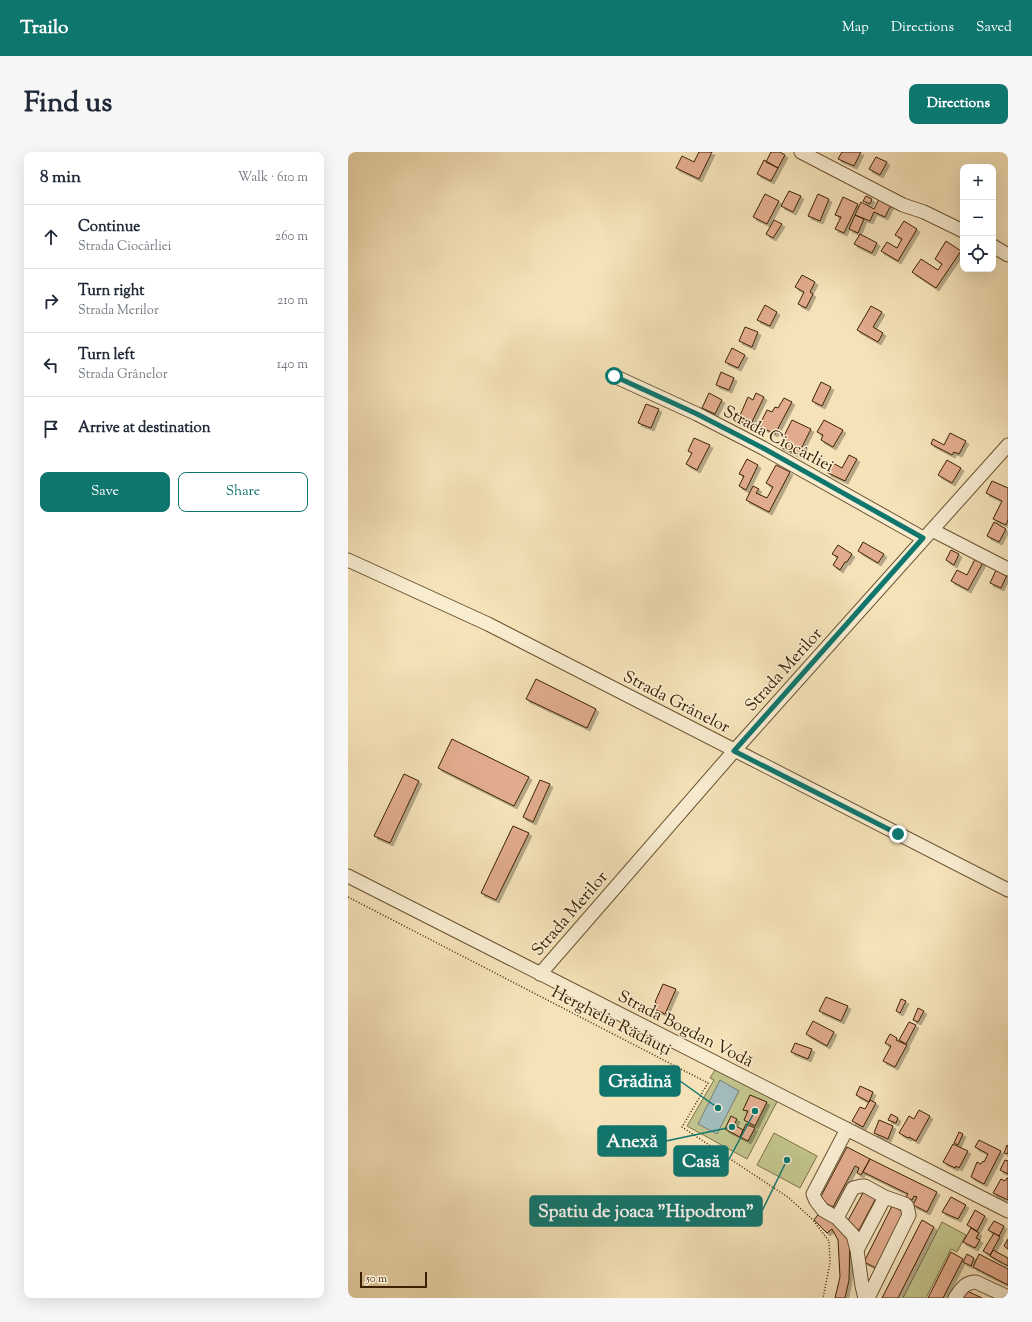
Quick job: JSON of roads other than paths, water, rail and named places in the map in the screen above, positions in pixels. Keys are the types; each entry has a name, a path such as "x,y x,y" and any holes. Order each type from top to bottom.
{"street":[{"path":"801,152 903,205 924,212 960,230"},
{"path":"996,248 1008,255"},
{"name":"Strada Ciocârliei","path":"614,376 697,414 927,534 1008,569"},
{"name":"Strada Merilor","path":"540,974 734,751 1008,445"},
{"name":"Strada Grânelor","path":"348,560 488,624 1008,890"},
{"name":"Strada Bogdan Vodă","path":"348,876 1008,1211"},
{"path":"847,1129 813,1194 823,1210 837,1218 853,1235 857,1250 862,1286 867,1298"},
{"path":"837,1218 853,1188 857,1187 865,1186 885,1197 907,1206 909,1215 867,1298"},
{"path":"857,1250 885,1197"},
{"path":"955,1298 965,1284 970,1282 976,1282 1008,1297"}],"water":[{"path":"720,1080 739,1091 717,1134 698,1124"}],"place":[{"name":"Grădină","path":"718,1108"},
{"name":"Casă","path":"755,1111"},
{"name":"Anexă","path":"732,1127"},
{"name":"Spatiu de joaca \"Hipodrom\"","path":"787,1160"}]}
